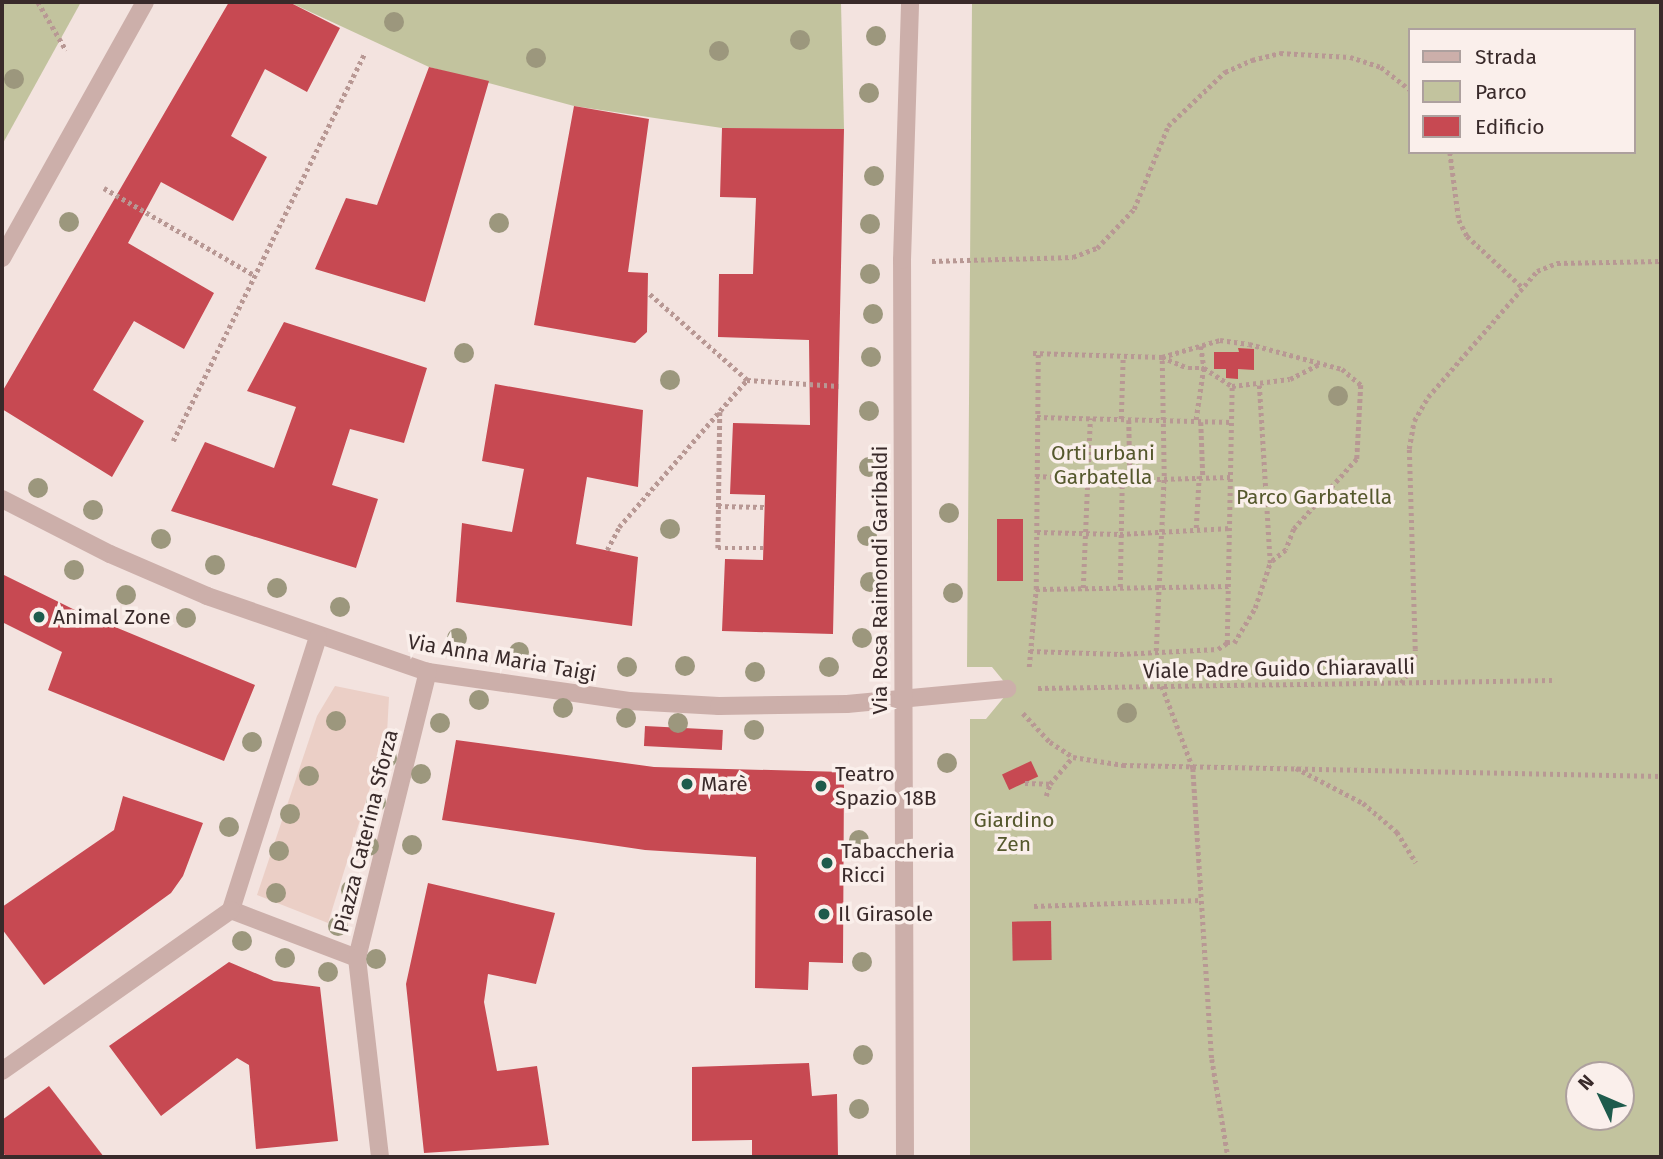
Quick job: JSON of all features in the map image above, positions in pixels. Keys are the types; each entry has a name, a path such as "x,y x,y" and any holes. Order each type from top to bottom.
{"street":[{"path":"2,258 145,2"},
{"name":"Via Rosa Raimondi Garibaldi","path":"905,1157 902,260 910,2"},
{"name":"Via Anna Maria Taigi","path":"2,499 110,554 318,638 428,673 681,705 903,700 1007,689"},
{"path":"2,1071 230,910 318,638"},
{"name":"Piazza Caterina Sforza","path":"230,910 357,958 428,673"},
{"path":"357,958 380,1157"}],"path":[{"path":"38,2 66,50"},
{"path":"902,260 1073,257 1097,248 1134,209 1155,147 1168,126 1217,79 1252,60 1280,52 1350,57 1381,68 1408,88"},
{"path":"173,441 365,53"},
{"path":"1450,154 1459,220 1467,236 1521,286"},
{"path":"104,188 254,275"},
{"path":"1654,261 1661,254"},
{"path":"1401,683 1414,665 1415,649 1409,449 1414,421 1428,397 1521,286 1537,271 1557,263 1661,261"},
{"path":"648,293 747,380 839,386"},
{"path":"1030,688 1037,532 1035,354 1162,357 1220,340 1249,344 1342,369 1361,385 1357,459 1294,528 1286,550 1270,563"},
{"path":"1196,528 1201,476 1198,422 1205,368 1201,346"},
{"path":"1121,419 1123,357"},
{"path":"1162,357 1188,368 1205,368 1232,386 1290,380 1321,364"},
{"path":"1156,651 1164,477 1162,357"},
{"path":"607,550 618,527 747,380"},
{"path":"1030,651 1218,649 1227,643 1234,643 1255,608 1270,563 1259,385"},
{"path":"1227,643 1232,386"},
{"path":"720,411 718,548 763,548"},
{"path":"1037,417 1232,422"},
{"path":"1083,588 1090,418"},
{"path":"1129,420 1130,479"},
{"path":"1036,476 1122,480 1231,477"},
{"path":"1120,588 1122,480"},
{"path":"718,506 765,507"},
{"path":"1037,532 1120,534 1231,528"},
{"path":"1036,589 1230,586"},
{"name":"Viale Padre Guido Chiaravalli","path":"1007,689 1552,680"},
{"path":"1162,686 1193,768 1212,1059 1228,1157"},
{"path":"1007,689 1028,721 1073,757 1123,765 1661,776"},
{"path":"1046,796 1050,784 1073,757"},
{"path":"1293,767 1363,803 1397,832 1416,863"},
{"path":"1025,783 1050,784"},
{"path":"1034,906 1201,900"}],"green space":[{"path":"2,2 81,2 2,145"},
{"path":"289,2 841,3 844,129 722,128 574,106 429,67"},
{"name":"Parco Garbatella","path":"972,2 1661,2 1661,1157 970,1157 970,719 986,719 1005,696 1006,684 992,667 967,667"}],"shaded area":[{"path":"335,686 389,697 387,733 328,923 257,895 317,716"}],"building":[{"path":"229,2 289,2 340,28 307,92 265,69 231,136 267,157 233,221 161,182 128,243 214,293 184,349 134,321 93,390 144,421 112,477 2,409 2,392"},
{"path":"429,67 489,81 425,302 315,269 346,198 377,205"},
{"path":"574,106 649,119 628,272 648,273 647,332 635,343 534,325"},
{"path":"722,128 844,129 833,634 722,631 725,559 763,560 765,495 730,494 733,423 810,425 809,340 718,337 719,274 753,274 756,198 720,197"},
{"path":"284,322 427,368 404,443 350,429 332,485 378,499 356,568 171,511 205,442 274,468 296,407 247,391"},
{"path":"1238,348 1254,349 1254,370 1238,369 1238,379 1226,378 1226,369 1214,369 1214,352 1239,352"},
{"path":"495,384 643,410 638,487 587,477 576,544 638,557 632,626 456,602 462,523 512,532 524,469 482,461"},
{"path":"997,519 1023,519 1023,581 997,581"},
{"path":"2,574 79,612 255,685 224,761 48,690 62,652 2,622"},
{"path":"645,726 723,730 722,750 644,746"},
{"path":"456,740 654,767 844,772 843,963 809,962 808,990 755,988 756,857 645,850 442,820"},
{"path":"1031,761 1038,776 1009,790 1002,775"},
{"path":"123,796 203,823 183,876 171,893 44,985 2,929 2,907 114,830"},
{"path":"428,883 555,913 536,984 488,974 484,1002 497,1071 537,1066 549,1145 424,1153 406,984"},
{"path":"1051,921 1052,960 1013,961 1012,922"},
{"path":"229,962 274,981 320,987 338,1141 256,1149 249,1065 237,1058 161,1116 109,1046"},
{"path":"809,1063 812,1096 837,1094 838,1157 752,1157 752,1140 692,1141 692,1067"},
{"path":"49,1086 104,1157 6,1157 2,1151 2,1120"}],"place":[{"name":"Animal Zone","path":"39,617"},
{"name":"Marè","path":"687,784"},
{"name":"Teatro Spazio 18B","path":"821,786"},
{"name":"Tabaccheria Ricci","path":"827,863"},
{"name":"Il Girasole","path":"824,914"}],"park label":[{"name":"Orti urbani Garbatella","path":"1103,465"},
{"name":"Giardino Zen","path":"1014,832"}]}
